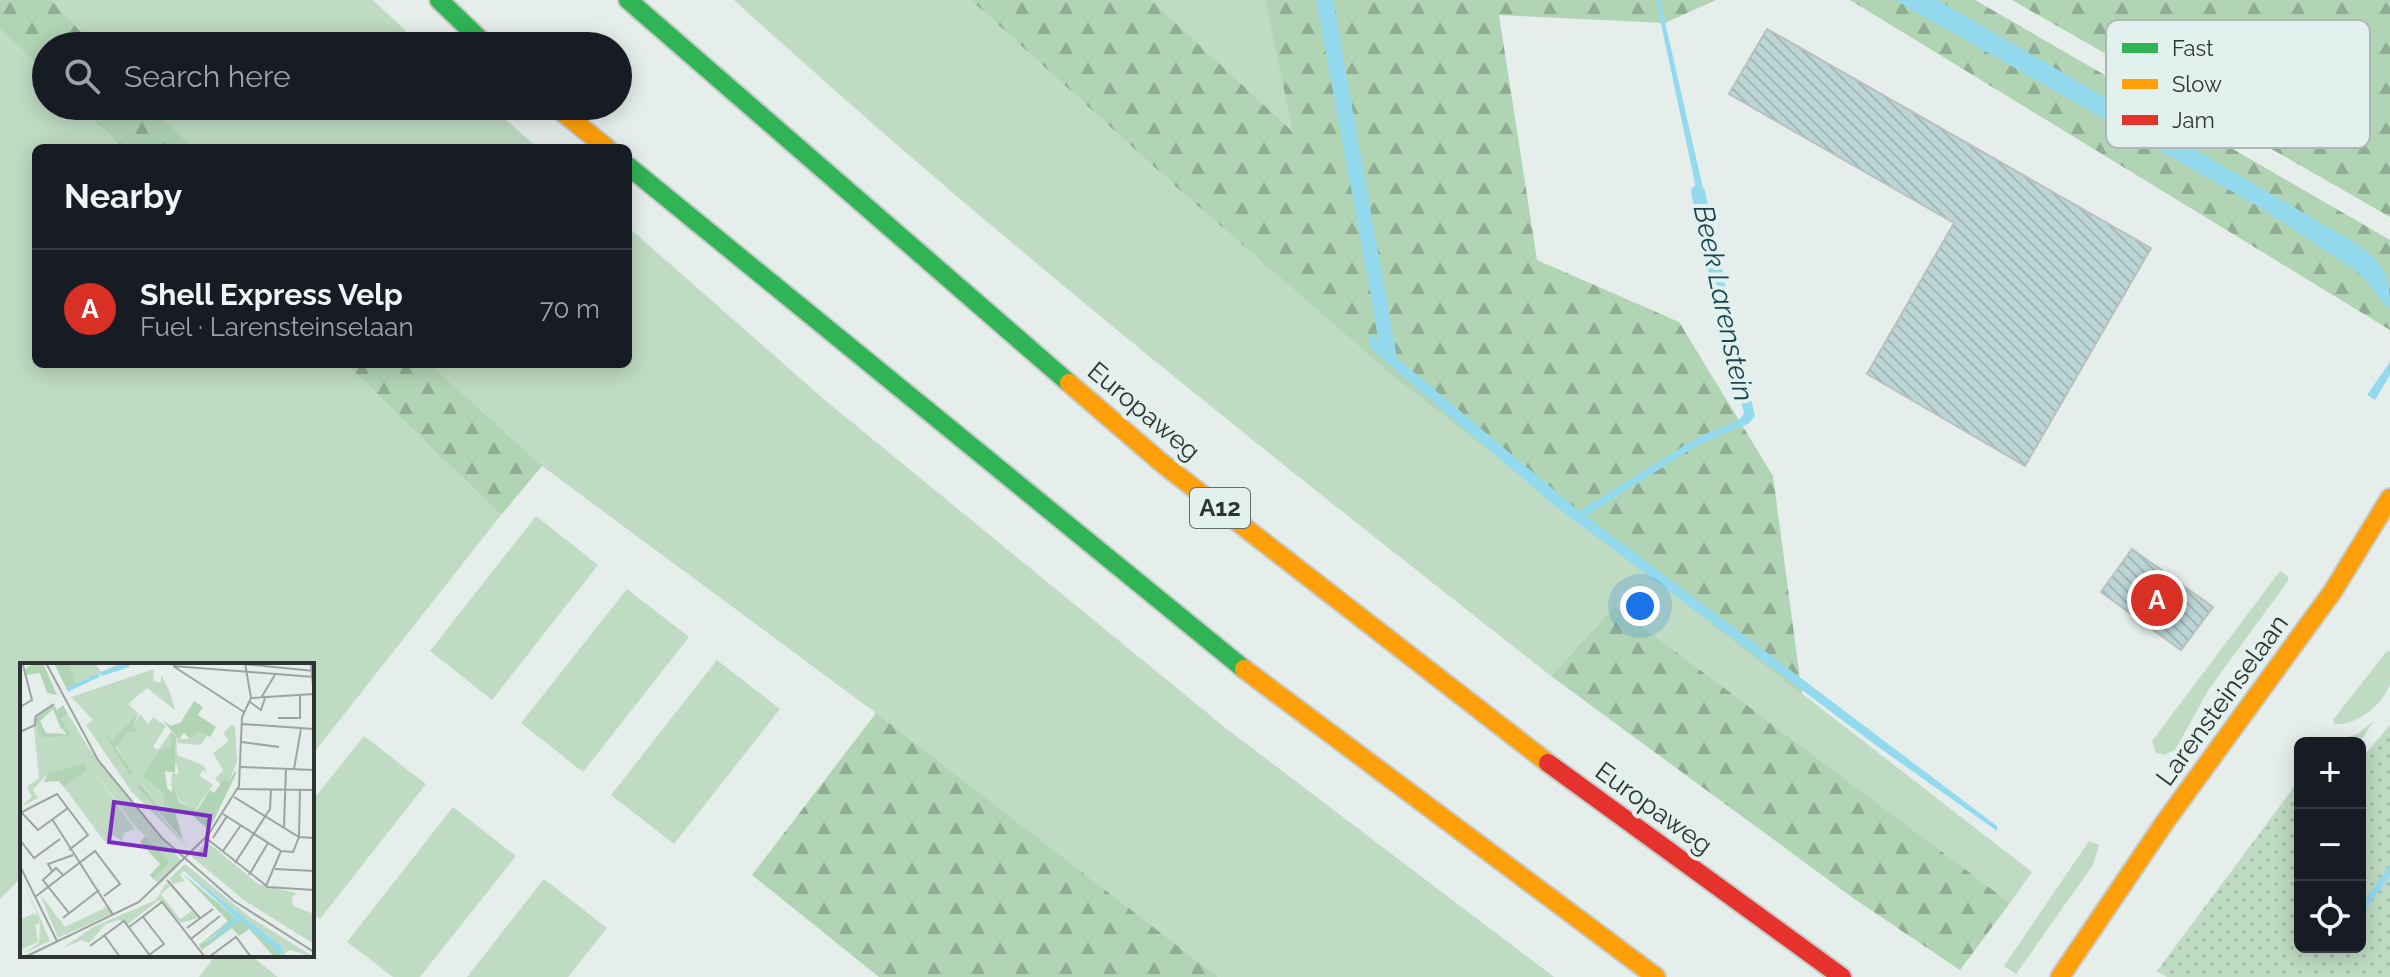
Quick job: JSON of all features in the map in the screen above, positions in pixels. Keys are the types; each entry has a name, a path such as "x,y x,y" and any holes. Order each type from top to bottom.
{"main road":[{"path":"439,0 472,32"},
{"name":"Europaweg","path":"628,0 1163,464 1517,740 1842,977"},
{"path":"572,120 602,144"},
{"path":"632,169 1289,706 1656,977"},
{"name":"Larensteinselaan","path":"2060,977 2362,547 2390,498"},
{"path":"2362,547 2381,558"}],"green space":[{"path":"0,0 51,0 81,32 32,32 32,60 0,29"},
{"path":"51,0 373,0 407,32 81,32"},
{"path":"734,0 971,0 1183,193 1394,377 2032,872 2010,903 1615,606 1551,676 1136,346 933,176"},
{"path":"971,0 1151,0 1293,132 1265,0 1716,0 1665,23 1499,15 1537,260 1679,322 1773,476 1802,694 1394,377 1183,193"},
{"path":"1151,0 1265,0 1294,133"},
{"path":"1850,0 1975,0 2106,76 2106,148 2231,148 2390,240 2390,330"},
{"path":"2012,0 2390,0 2390,217 2270,148 2370,148 2370,20 2106,20 2106,54"},
{"path":"0,29 32,60 32,120 94,120 119,144 32,144 32,368 350,368 501,515 314,752 314,663 20,663 20,879 0,899"},
{"path":"94,120 164,120 190,144 119,144"},
{"path":"164,120 506,120 533,144 190,144"},
{"path":"632,231 826,401 1228,730 1554,977 1218,977 876,713 542,466 434,368 632,368"},
{"path":"350,368 434,368 542,466 501,515"},
{"path":"536,516 598,565 492,700 430,651"},
{"path":"2280,571 2288,576 2288,581 2209,689 2175,750 2164,755 2156,753 2152,741"},
{"path":"627,589 689,637 583,772 521,723"},
{"path":"1615,606 2010,903 1960,970 1853,898 1551,676"},
{"path":"2387,651 2390,652 2390,684 2386,692 2368,713 2351,722 2335,724 2333,720"},
{"path":"717,660 780,709 674,844 611,795"},
{"path":"876,713 1218,977 879,977 752,875"},
{"path":"2374,721 2363,737 2347,737 2357,734"},
{"path":"2390,725 2390,977 2167,977 2157,971 2294,787 2294,953 2366,953 2366,753"},
{"path":"364,736 426,784 320,919 314,914 314,798"},
{"path":"453,807 516,856 420,977 393,977 347,942"},
{"path":"2089,841 2099,845 2093,865 2016,974 2004,966"},
{"path":"544,879 607,928 568,977 467,977"},
{"path":"214,957 253,957 278,977 199,977"}],"water":[{"path":"1316,0 1333,0 1397,358 1579,511 1698,437 1739,420 1744,414 1656,0 1660,0 1755,416 1748,424 1696,446 1586,516 1997,826 1997,831 1881,749 1555,506 1370,348 1368,333 1378,341 1375,317"},
{"path":"1895,0 1938,0 2106,98 2106,120"},
{"path":"2155,148 2192,148 2357,244 2384,272 2389,288 2390,310 2358,272 2261,208"},
{"path":"2390,362 2390,375 2375,400 2367,395"},
{"path":"2390,865 2390,876 2366,909 2366,899"}],"building":[{"path":"1767,29 2151,248 2025,466 1867,374 1954,223 1729,94"},
{"path":"2132,549 2213,607 2181,650 2101,592"}],"waterway":[{"name":"Beek Larenstein","path":"1698,192 1716,274"}],"traffic: fast":[{"path":"439,0 472,32"},
{"path":"628,0 1069,383"},
{"path":"632,169 1244,669"}],"traffic: slow":[{"path":"572,120 602,144"},
{"path":"1069,383 1163,464 1548,763"},
{"path":"2060,977 2165,822 2333,591 2390,498"},
{"path":"1244,669 1656,977"}],"traffic: jam":[{"path":"1548,763 1842,977"}],"place":[{"name":"Shell Express Velp","path":"2157,600"}]}
